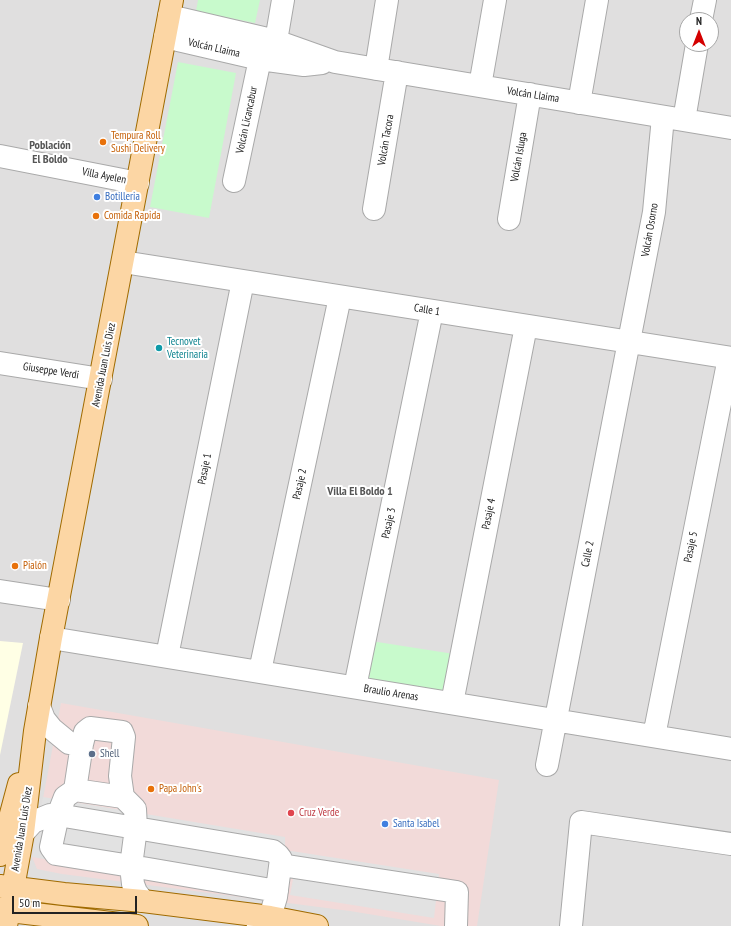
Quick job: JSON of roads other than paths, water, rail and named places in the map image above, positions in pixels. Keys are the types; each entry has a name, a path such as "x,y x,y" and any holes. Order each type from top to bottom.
{"main road":[{"name":"Avenida Juan Luis Diez","path":"5,915 7,886 23,833 35,731 51,638 169,18"},
{"name":"Avenida Juan Luis Diez","path":"0,855 14,798 35,731"},
{"path":"7,886 64,894 143,901 264,922 317,926"},
{"path":"5,915 132,926"}],"street":[{"path":"276,41 283,0"},
{"path":"376,69 387,0"},
{"path":"480,86 495,0"},
{"path":"579,103 596,0"},
{"path":"703,12 705,0"},
{"name":"Volcán Llaima","path":"169,18 276,41 336,62 731,128"},
{"name":"Volcán Llaima","path":"169,18 260,59 304,65 336,62"},
{"path":"684,120 696,52"},
{"name":"Volcán Licancabur","path":"234,181 260,59"},
{"name":"Volcán Tacora","path":"374,209 397,72"},
{"name":"Volcán Isluga","path":"509,220 530,94"},
{"name":"Volcán Osorno","path":"628,342 654,212 663,116"},
{"name":"Villa Ayelen","path":"0,156 138,183"},
{"name":"Calle 1","path":"123,262 730,358"},
{"name":"Pasaje 1","path":"167,656 243,282"},
{"name":"Pasaje 2","path":"260,671 340,296"},
{"name":"Pasaje 3","path":"355,687 432,311"},
{"name":"Pasaje 4","path":"452,703 526,326"},
{"name":"Calle 2","path":"547,765 628,342"},
{"name":"Pasaje 5","path":"654,736 730,358"},
{"name":"Giuseppe Verdi","path":"0,363 101,379"},
{"path":"0,591 59,600"},
{"name":"Braulio Arenas","path":"51,638 731,749"},
{"path":"39,706 44,719 52,729 69,743 82,744"},
{"path":"123,797 120,776 124,737 122,732 90,728 85,732 82,744 75,790 66,797 58,815 51,847 56,854 277,891"},
{"path":"75,790 123,797 135,809 136,828 131,866 133,884 136,892 143,901"},
{"path":"23,833 33,822 50,815 58,815 273,851 281,859 281,865 277,891 264,922"},
{"path":"571,926 581,822 731,844"},
{"path":"281,865 457,892 456,926"}],"place":[{"name":"Tempura Roll Sushi Delivery","path":"103,142"},
{"name":"Botilleria","path":"97,197"},
{"name":"Comida Rapida","path":"96,216"},
{"name":"Tecnovet Veterinaria","path":"159,348"},
{"name":"Pialón","path":"15,566"},
{"name":"Shell","path":"92,754"},
{"name":"Papa John's","path":"151,789"},
{"name":"Cruz Verde","path":"291,813"},
{"name":"Santa Isabel","path":"385,824"}],"district":[{"name":"Población El Boldo","path":"50,153"},
{"name":"Villa El Boldo 1","path":"360,492"}]}
